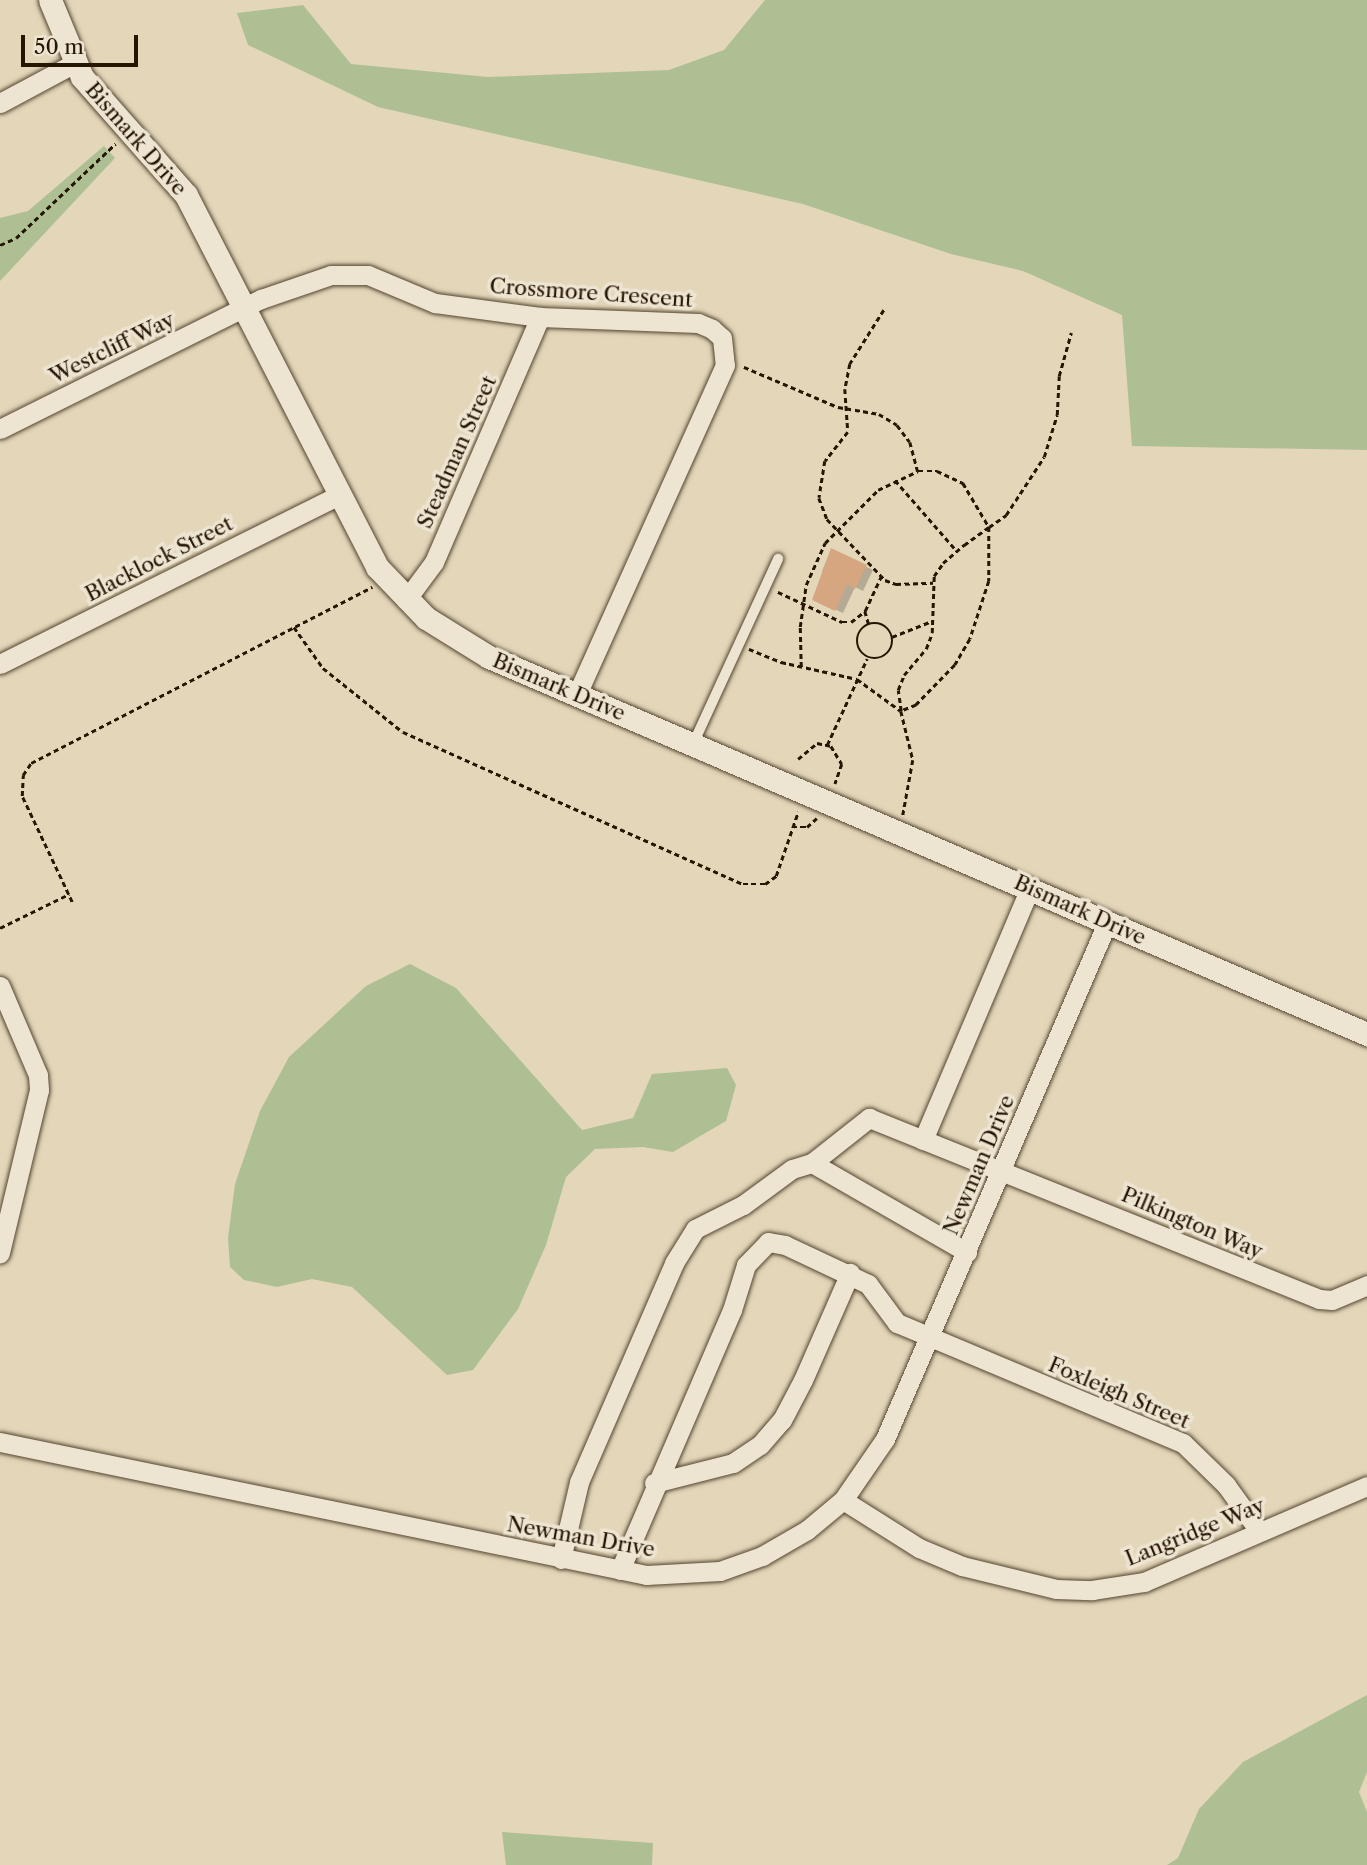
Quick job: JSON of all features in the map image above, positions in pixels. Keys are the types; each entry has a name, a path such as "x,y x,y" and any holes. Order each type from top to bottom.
{"street":[{"name":"Bismark Drive","path":"50,0 75,63 100,101 186,195 339,495 388,579 406,600 469,646 577,695 1367,1034"},
{"path":"0,103 75,63"},
{"name":"Crossmore Crescent","path":"244,308 296,285 352,272 435,303 540,317 698,323 722,338 726,351 725,365 577,695"},
{"name":"Westcliff Way","path":"0,429 244,308"},
{"name":"Steadman Street","path":"406,600 434,562 540,317"},
{"name":"Blacklock Street","path":"0,664 339,495"},
{"path":"923,1140 1030,888"},
{"name":"Newman Drive","path":"0,1442 646,1575 720,1571 786,1544 843,1500 885,1439 1107,923"},
{"path":"0,986 38,1075 39,1090 0,1253"},
{"name":"Pilkington Way","path":"812,1163 869,1118 1002,1169 1319,1299 1332,1300 1367,1285"},
{"path":"561,1559 579,1482 688,1236 743,1205 792,1169 812,1163 967,1252"},
{"name":"Foxleigh Street","path":"620,1570 654,1483 756,1250 768,1242 785,1245 850,1273 877,1290 897,1322 1182,1443 1226,1485 1259,1531"},
{"path":"654,1483 733,1463 760,1445 782,1420 798,1390 850,1273"},
{"name":"Langridge Way","path":"843,1500 919,1548 962,1566 1056,1590 1144,1583 1367,1486"}],"lane":[{"path":"693,744 778,559"}],"path":[{"path":"0,245 16,238 128,132"},
{"path":"884,310 850,364 845,388 849,408 848,432 825,461 819,486 823,510 836,530 860,549 881,575 896,584 933,583"},
{"path":"897,831 912,781 913,760 898,690 904,675 926,649 932,621 933,583 943,563 1020,499 1044,457 1057,415 1059,376 1071,333"},
{"path":"744,367 812,397 879,414 897,425 910,442 918,471"},
{"path":"801,667 806,585 825,543 856,508 895,480 918,471 937,471 963,483 989,527 989,581 970,639 938,685 916,705 901,711"},
{"path":"895,480 957,551"},
{"path":"766,585 842,622 850,622 865,611 881,575"},
{"path":"72,902 22,796 23,775 31,763 388,579"},
{"path":"865,611 869,625"},
{"path":"892,637 932,621"},
{"path":"869,625 886,627 892,637 891,648 884,657 867,657 859,649 858,637 869,625"},
{"path":"294,627 323,668 403,732 743,884 765,884 776,876 792,827 807,793"},
{"path":"739,645 801,667 857,679 901,711"},
{"path":"827,745 867,657"},
{"path":"798,759 808,746 827,745"},
{"path":"827,745 842,764 834,787"},
{"path":"792,827 807,827 819,815"},
{"path":"0,929 69,894"}],"green space":[{"path":"765,0 1367,0 1367,450 1132,446 1122,315 1023,271 951,254 803,204 378,107 248,45 237,13 303,5 351,64 488,77 669,70 724,50"},
{"path":"104,146 115,158 0,281 0,218 28,211"},
{"path":"410,964 456,988 582,1130 633,1118 652,1074 727,1068 736,1085 726,1121 673,1152 643,1147 595,1149 566,1177 546,1245 518,1309 473,1370 447,1375 352,1287 312,1279 277,1287 244,1280 230,1267 228,1238 235,1184 260,1111 289,1057 366,986"},
{"path":"1367,1695 1367,1772 1359,1792 1367,1812 1367,1865 1167,1865 1178,1858 1199,1809 1243,1762"},
{"path":"502,1832 653,1843 652,1865 506,1865"}],"building":[{"path":"831,548 867,565 855,589 847,584 835,611 812,600"}]}
